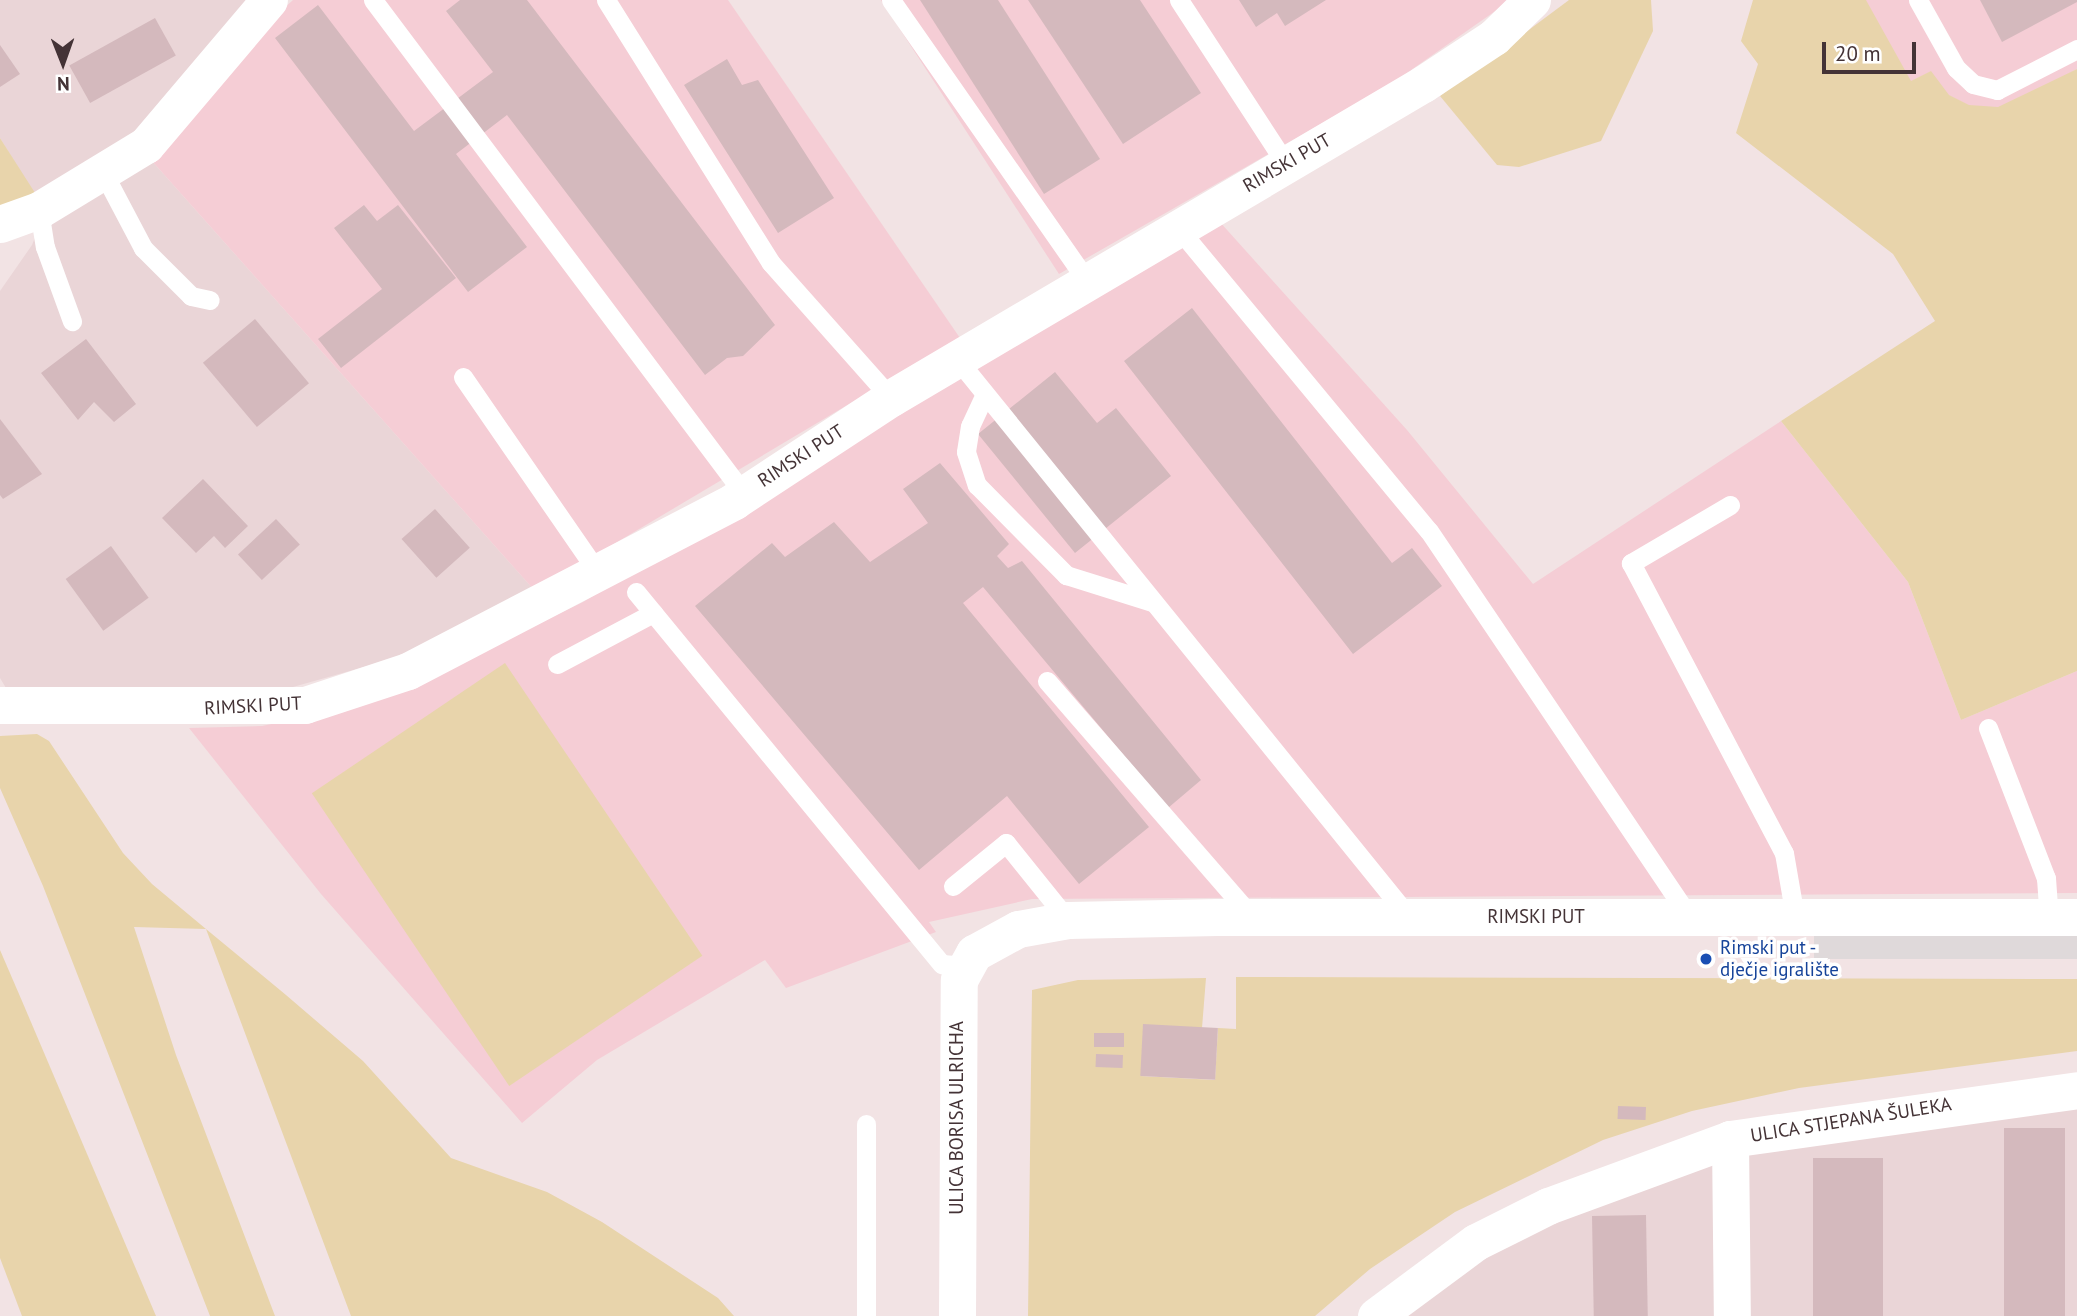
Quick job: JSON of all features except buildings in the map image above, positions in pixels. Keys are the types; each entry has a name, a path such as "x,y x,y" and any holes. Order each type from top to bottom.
{"street":[{"path":"0,224 39,210 104,174 146,145 269,0"},
{"name":"RIMSKI PUT","path":"0,705 305,705 408,671 599,574 744,494 891,398 1286,164 1494,37 1532,0"},
{"name":"RIMSKI PUT","path":"963,966 998,938 1039,923 1068,920 1252,917 2063,917"},
{"name":"ULICA BORISA ULRICHA","path":"957,1316 956,1037 963,966"},
{"name":"ULICA STJEPANA ŠULEKA","path":"1376,1316 1476,1242 1548,1206 1730,1139 2077,1090"},
{"path":"1730,1139 1732,1316"}],"lane":[{"path":"373,0 744,494"},
{"path":"607,0 771,262 891,398"},
{"path":"891,0 1087,280"},
{"path":"1180,0 1286,164"},
{"path":"1918,0 1956,68 1973,84 1997,90 2077,49"},
{"path":"104,174 143,248 191,296 210,300"},
{"path":"39,210 45,247 72,321"},
{"path":"1178,228 1429,531 1689,917"},
{"path":"957,359 1409,917"},
{"path":"463,377 599,574"},
{"path":"985,394 970,426 966,452 977,485 1066,575 1152,602"},
{"path":"1730,505 1631,563 1784,853 1795,917"},
{"path":"636,592 942,964 963,966"},
{"path":"556,664 653,613"},
{"path":"1047,681 1252,917"},
{"path":"1987,728 2063,917"},
{"path":"953,886 1006,843 1068,920"},
{"path":"866,1124 866,1316"}],"shaded area":[{"path":"0,0 249,0 152,161 535,591 410,654 261,696 202,699 6,688 0,678 0,291 32,245 45,212 0,138"},
{"path":"293,0 728,0 960,338 535,591 152,161 256,34"},
{"path":"881,0 1511,0 1394,82 1059,274"},
{"path":"1569,0 1651,0 1653,31 1601,141 1519,167 1497,165 1440,96"},
{"path":"1753,0 1866,0 1911,81 1931,71 1949,95 1969,105 1998,107 2077,69 2077,671 1961,720 1908,582 1781,421 1935,321 1893,254 1736,133 1758,64 1741,41"},
{"path":"1770,0 2077,0 2077,69 1913,159"},
{"path":"0,138 37,196 0,207"},
{"path":"1219,221 1407,430 1533,584 1781,421 1908,582 1961,720 2077,671 2077,893 1032,899 929,922 936,932 786,988 765,960 597,1060 522,1123 321,894 189,728 262,726 314,715 451,667 583,602"},
{"path":"505,663 702,956 509,1086 312,793"},
{"path":"37,734 49,741 123,853 152,884 206,929 134,927 176,1055 275,1316 210,1316 43,886 0,788 0,736"},
{"path":"206,929 363,1061 451,1158 547,1192 602,1222 718,1298 734,1316 351,1316"},
{"path":"1814,936 2077,936 2077,959 1814,959"},
{"path":"0,950 156,1316 22,1316 0,1258"},
{"path":"1236,977 2077,979 2077,1051 1799,1088 1692,1111 1603,1140 1455,1212 1370,1269 1315,1316 1028,1316 1032,990 1078,980 1206,978 1202,1028 1140,1076 1215,1080 1218,1028 1236,1029"},
{"path":"2077,1105 2077,1316 1397,1316 1435,1286 1562,1214 1680,1171 1808,1141"}],"place":[{"name":"Rimski put - dječje igralište","path":"1706,959"}]}
